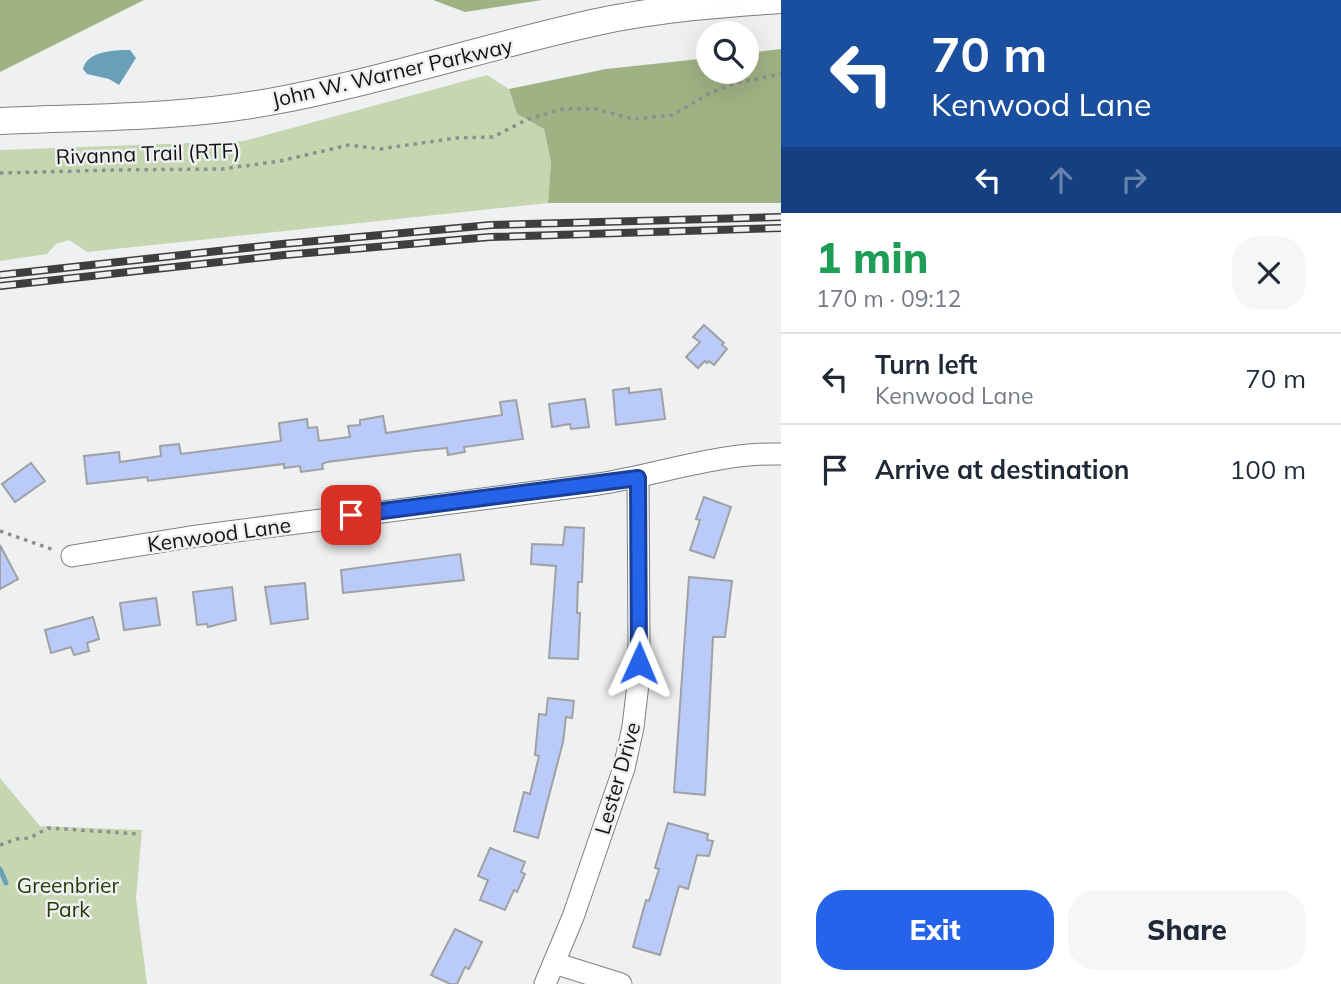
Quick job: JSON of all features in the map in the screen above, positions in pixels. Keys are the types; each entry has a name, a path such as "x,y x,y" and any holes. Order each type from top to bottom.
{"main road":[{"name":"John W. Warner Parkway","path":"0,121 170,113 268,102 333,89 600,21 713,5 781,0"}],"street":[{"name":"Kenwood Lane","path":"72,556 190,537 638,478 727,458 781,454"},
{"name":"Lester Drive","path":"545,984 573,917 624,768 633,727 639,652 638,478"},
{"path":"554,963 621,984"}],"path":[{"name":"Rivanna Trail (RTF)","path":"0,173 222,169 279,162 349,145 380,149 456,138 493,137 528,119 563,109 596,109 633,119 672,115 712,92 736,83 781,74"},
{"path":"0,531 72,556"},
{"path":"0,845 16,839 30,838 48,828 140,834"}],"green space":[{"path":"0,0 144,0 0,72"},
{"path":"433,0 542,0 465,12"},
{"path":"781,49 781,203 548,203 551,162 544,129 517,114 509,89 606,69 696,59 696,84 759,84 759,52"},
{"path":"487,75 509,89 517,114 544,129 551,162 548,203 87,252 69,240 56,244 47,254 0,261 0,150 244,141"},
{"name":"Greenbrier Park","path":"0,778 40,826 142,830 136,898 147,984 0,984"}],"water":[{"path":"130,50 136,58 119,85 109,79 87,74 83,69 95,55"}],"building":[{"path":"704,325 727,349 714,365 705,361 698,368 686,357 700,342 693,337"},
{"path":"629,388 629,393 661,389 665,419 616,425 613,390"},
{"path":"585,399 589,427 571,429 570,424 552,427 549,404"},
{"path":"516,400 523,439 464,447 465,452 448,455 447,448 415,451 327,462 322,464 323,469 301,472 300,466 284,468 284,464 148,481 147,477 87,484 84,456 119,452 120,462 161,456 160,446 179,444 181,454 281,441 279,423 307,419 308,428 317,427 319,441 350,437 348,426 360,425 360,420 383,416 386,433 502,415 500,402"},
{"path":"31,463 45,481 15,502 2,484"},
{"path":"704,497 731,507 714,558 690,550 700,520 696,519"},
{"path":"565,527 584,528 582,582 578,582 578,659 549,658 556,566 531,564 532,544 563,545"},
{"path":"0,545 18,579 0,589"},
{"path":"460,554 464,580 343,593 341,570"},
{"path":"689,577 732,581 725,637 713,637 705,795 674,792"},
{"path":"305,583 308,619 271,624 265,587"},
{"path":"232,587 236,620 208,627 207,624 197,625 193,592"},
{"path":"156,598 160,625 124,630 120,603"},
{"path":"93,617 99,639 87,643 89,651 74,655 71,647 51,653 45,630"},
{"path":"548,698 574,701 572,718 566,717 563,742 538,838 514,831 524,792 530,794 539,756 535,755 539,714 546,715"},
{"path":"668,823 708,834 707,840 713,841 709,856 697,855 688,889 679,886 660,955 633,947 646,900 649,901 659,869 655,868"},
{"path":"490,848 525,862 521,872 525,874 505,910 480,900 488,880 478,876"},
{"path":"455,929 482,942 469,969 465,967 457,984 450,984 431,975"}],"waterway":[{"path":"0,869 6,883"}],"railway":[{"path":"0,275 282,244 491,225 781,217"},
{"path":"0,286 284,255 490,237 781,228"}],"route":[{"path":"351,515 638,478 639,663"}]}
